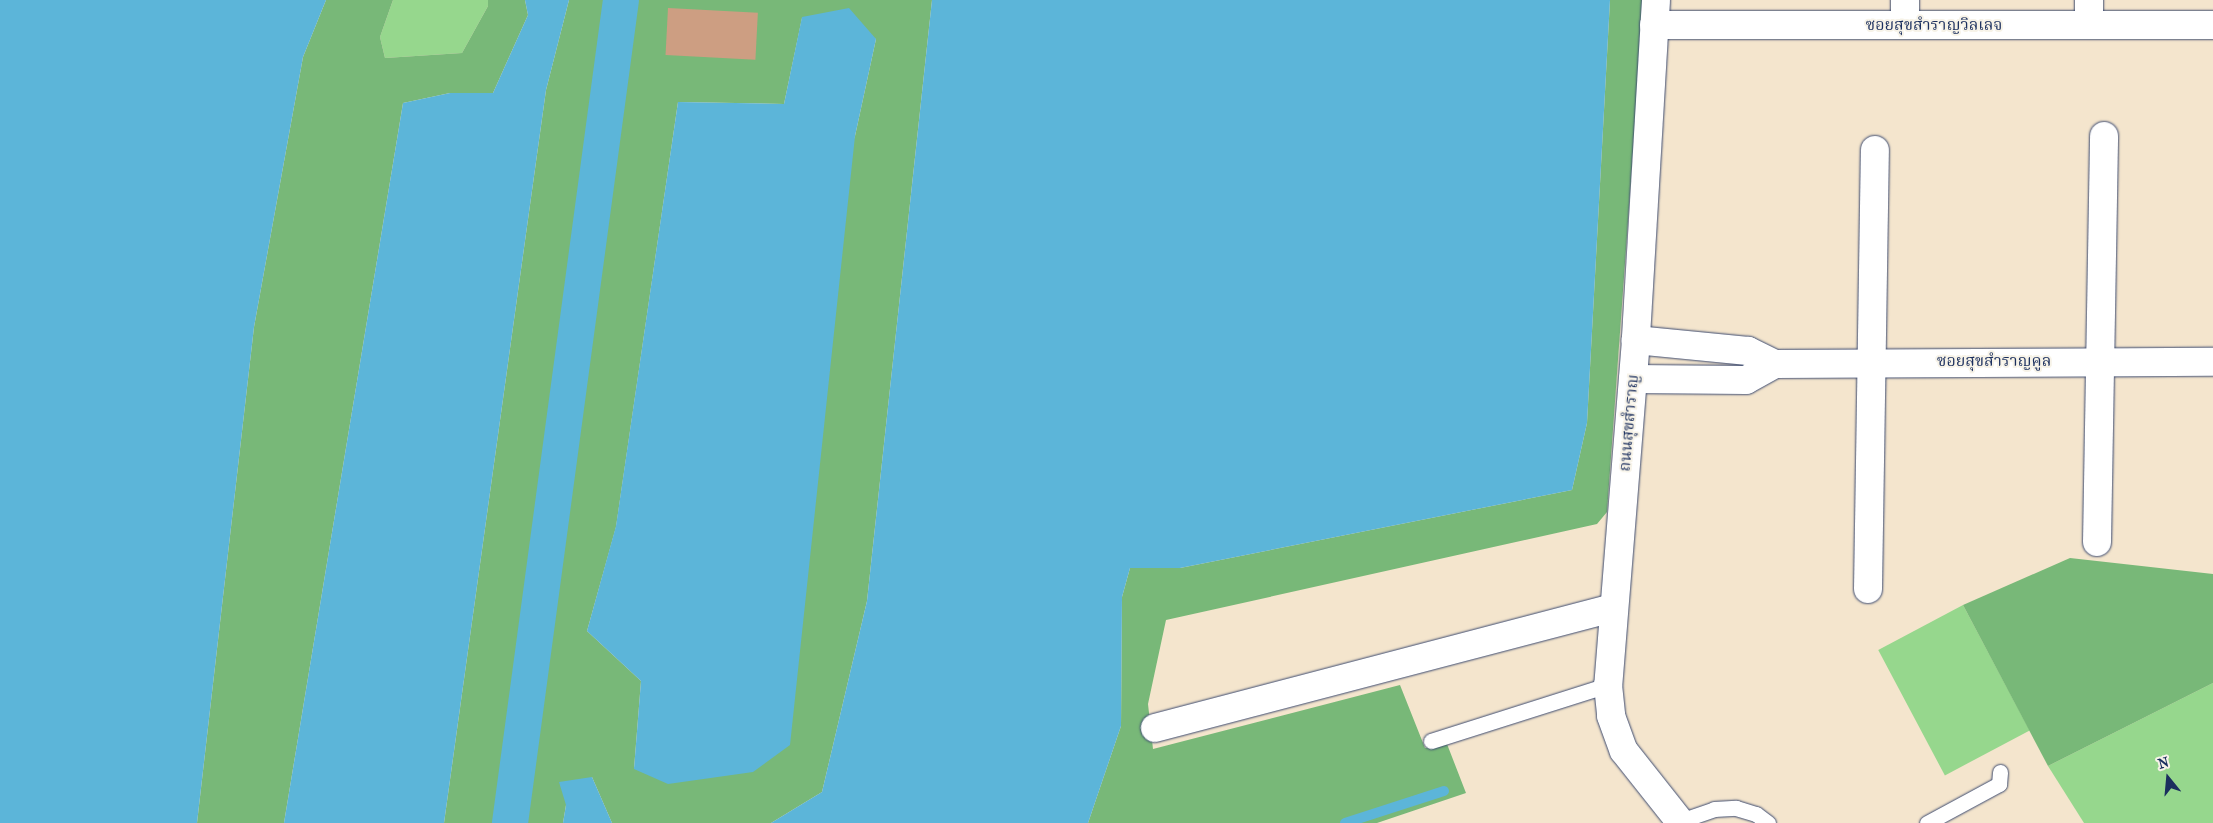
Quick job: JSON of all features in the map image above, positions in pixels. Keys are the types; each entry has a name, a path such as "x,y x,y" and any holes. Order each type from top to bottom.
{"street":[{"name":"ซอยสุขสำราญวิลเลจ","path":"1655,12 2089,13 2213,25"},
{"name":"ถนนสุขสำราญ","path":"1655,12 1636,340 1612,608 1608,685 1611,716 1624,751 1680,822"},
{"path":"2097,542 2104,136"},
{"path":"1868,589 1875,150"},
{"name":"ซอยสุขสำราญคูล","path":"1636,340 1748,351 1774,364"},
{"name":"ซอยสุขสำราญคูล","path":"1633,379 1746,380 1774,364 1871,361 2101,360 2213,362"},
{"path":"1155,728 1612,608"}],"lane":[{"path":"1431,741 1608,685"},
{"path":"1927,823 1999,784 2000,772"},
{"path":"1680,822 1714,809 1736,808 1756,814 1768,823"}],"green space":[{"path":"326,0 393,0 380,37 385,58 462,53 488,6 488,0 525,0 528,15 493,93 450,93 403,103 284,823 197,823 254,327 303,57"},
{"path":"393,0 488,0 488,6 462,53 385,58 380,37"},
{"path":"569,0 932,0 867,601 822,792 771,823 612,823 592,777 566,805 563,823 444,823 546,90","holes":["802,18 876,39 855,136 634,769 641,681 587,631 616,527 678,102 784,104"]},
{"path":"1610,0 1644,0 1607,512 1597,524 1166,620 1148,704 1153,749 1400,685 1425,748 1447,744 1466,793 1377,823 1088,823 1121,726 1122,597 1130,568 1180,568 1572,490 1587,423"},
{"path":"2070,558 2213,574 2213,683 2048,766 1963,605"},
{"path":"1963,605 2030,730 1945,775 1878,650"},
{"path":"2213,683 2213,823 2084,823 2048,766"}],"water":[{"path":"0,0 326,0 303,57 254,327 197,823 0,823"},
{"path":"525,0 569,0 546,90 444,823 284,823 403,103 450,93 493,93 528,15"},
{"path":"932,0 1610,0 1587,423 1572,490 1180,568 1130,568 1122,597 1121,726 1088,823 771,823 822,792 867,601"},
{"path":"849,8 876,39 855,136 790,745 753,772 668,784 634,769 641,681 587,631 616,526 678,102 784,104 802,17"},
{"path":"592,777 612,823 563,823 566,805 559,782"}],"building":[{"path":"668,8 758,13 755,60 666,55"}],"waterway":[{"path":"510,823 621,0"},
{"path":"1345,823 1444,791"}]}
